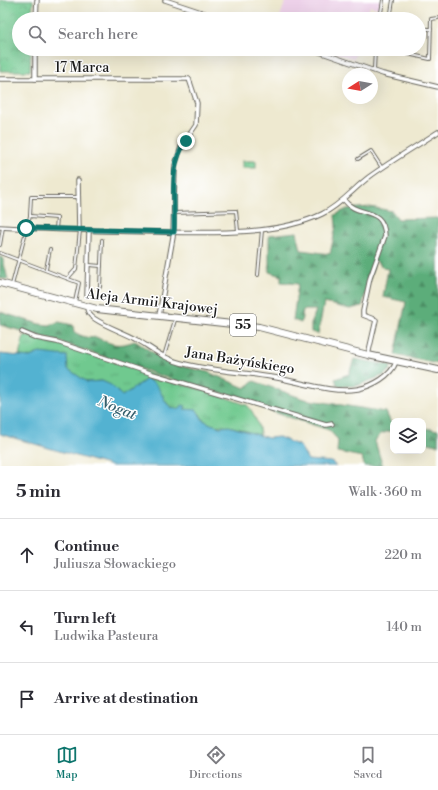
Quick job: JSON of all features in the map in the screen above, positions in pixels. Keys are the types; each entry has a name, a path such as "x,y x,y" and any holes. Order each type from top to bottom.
{"main road":[{"name":"Aleja Armii Krajowej","path":"0,283 87,307 259,327 396,362"},
{"name":"55","path":"396,362 438,370"}],"street":[{"path":"36,12 37,0"},
{"path":"165,0 201,12"},
{"path":"34,79 35,56"},
{"path":"332,56 368,68"},
{"path":"378,71 438,87"},
{"name":"17 Marca","path":"0,79 189,79 198,105 196,128 182,147 175,165 174,213"},
{"path":"1,227 90,231 238,231 262,229 306,220 321,214 344,200 361,183 438,132"},
{"path":"78,180 79,230"},
{"path":"344,200 349,206 378,218 384,223 385,228 385,236 370,278 363,311 363,315 376,320 368,355"},
{"path":"159,316 174,232 174,213"},
{"path":"87,295 90,231"},
{"name":"Jana Bażyńskiego","path":"87,307 88,312 95,319 134,339 164,357 180,363 208,369 272,377 344,390 359,389 375,382 390,372 396,362"},
{"path":"22,332 36,338 57,342 183,384 326,425 332,424"}],"lane":[{"path":"381,12 383,0"},
{"path":"391,12 393,0"},
{"path":"414,56 430,60 431,19 438,18"},
{"path":"426,29 431,29"},
{"path":"374,68 375,56"},
{"path":"358,159 370,151 382,168"},
{"path":"12,286 30,216 31,198 78,197"},
{"path":"174,213 236,211 238,231"},
{"path":"30,216 57,218 56,230"},
{"path":"0,245 1,227"},
{"path":"258,275 262,229"},
{"path":"68,278 76,269 79,230"},
{"path":"100,287 102,240"},
{"path":"46,269 50,249"},
{"path":"0,253 18,261 46,269 47,273 68,278 79,285 75,304"},
{"path":"89,266 101,266"},
{"path":"164,357 176,318"}],"shaded area":[{"path":"286,0 382,0 380,9 370,6 368,12 282,12"},
{"path":"345,56 355,56 354,59"}],"green space":[{"path":"0,0 33,0 32,12 12,12 12,56 31,56 30,71 0,71"},
{"path":"242,161 256,161 256,168 242,168"},
{"path":"370,207 392,211 398,219 438,218 438,364 395,355 406,302 383,297 388,269 383,268 375,260 362,306 350,309 324,303 318,334 311,332 311,324 316,310 303,310 301,323 293,320 298,284 281,282 281,276 269,272 269,235 297,232 301,250 330,254 336,226 335,215 347,209"},
{"path":"0,256 3,259 8,280 0,278"},
{"path":"0,312 39,324 49,325 59,322 73,325 74,332 80,335 93,338 96,337 106,342 115,344 124,344 135,341 163,359 180,366 208,372 245,388 254,381 304,399 386,412 390,421 390,431 381,434 375,441 382,464 381,466 364,466 362,457 337,452 338,440 329,430 270,411 248,400 183,383 57,341 0,325"},
{"path":"24,335 57,343 247,405 256,419 260,435 231,427 216,426 203,419 200,414 184,409 185,407 172,407 164,400 153,384 147,379 123,396 102,381 87,382 39,353 30,357 19,356"},
{"path":"354,359 390,365 391,369 384,375 357,386 338,386 335,379 349,374"},
{"path":"426,428 438,430 438,445 426,443"}],"water":[{"name":"Nogat","path":"39,353 67,356 68,369 87,382 102,381 111,385 122,396 147,379 155,384 167,404 175,409 180,409 182,405 186,406 184,409 197,410 203,420 220,427 229,426 268,438 279,437 300,446 308,460 332,462 336,466 111,466 0,434 0,354 30,357"}],"route":[{"path":"26,228 174,232 174,168 178,155 186,141"}]}
